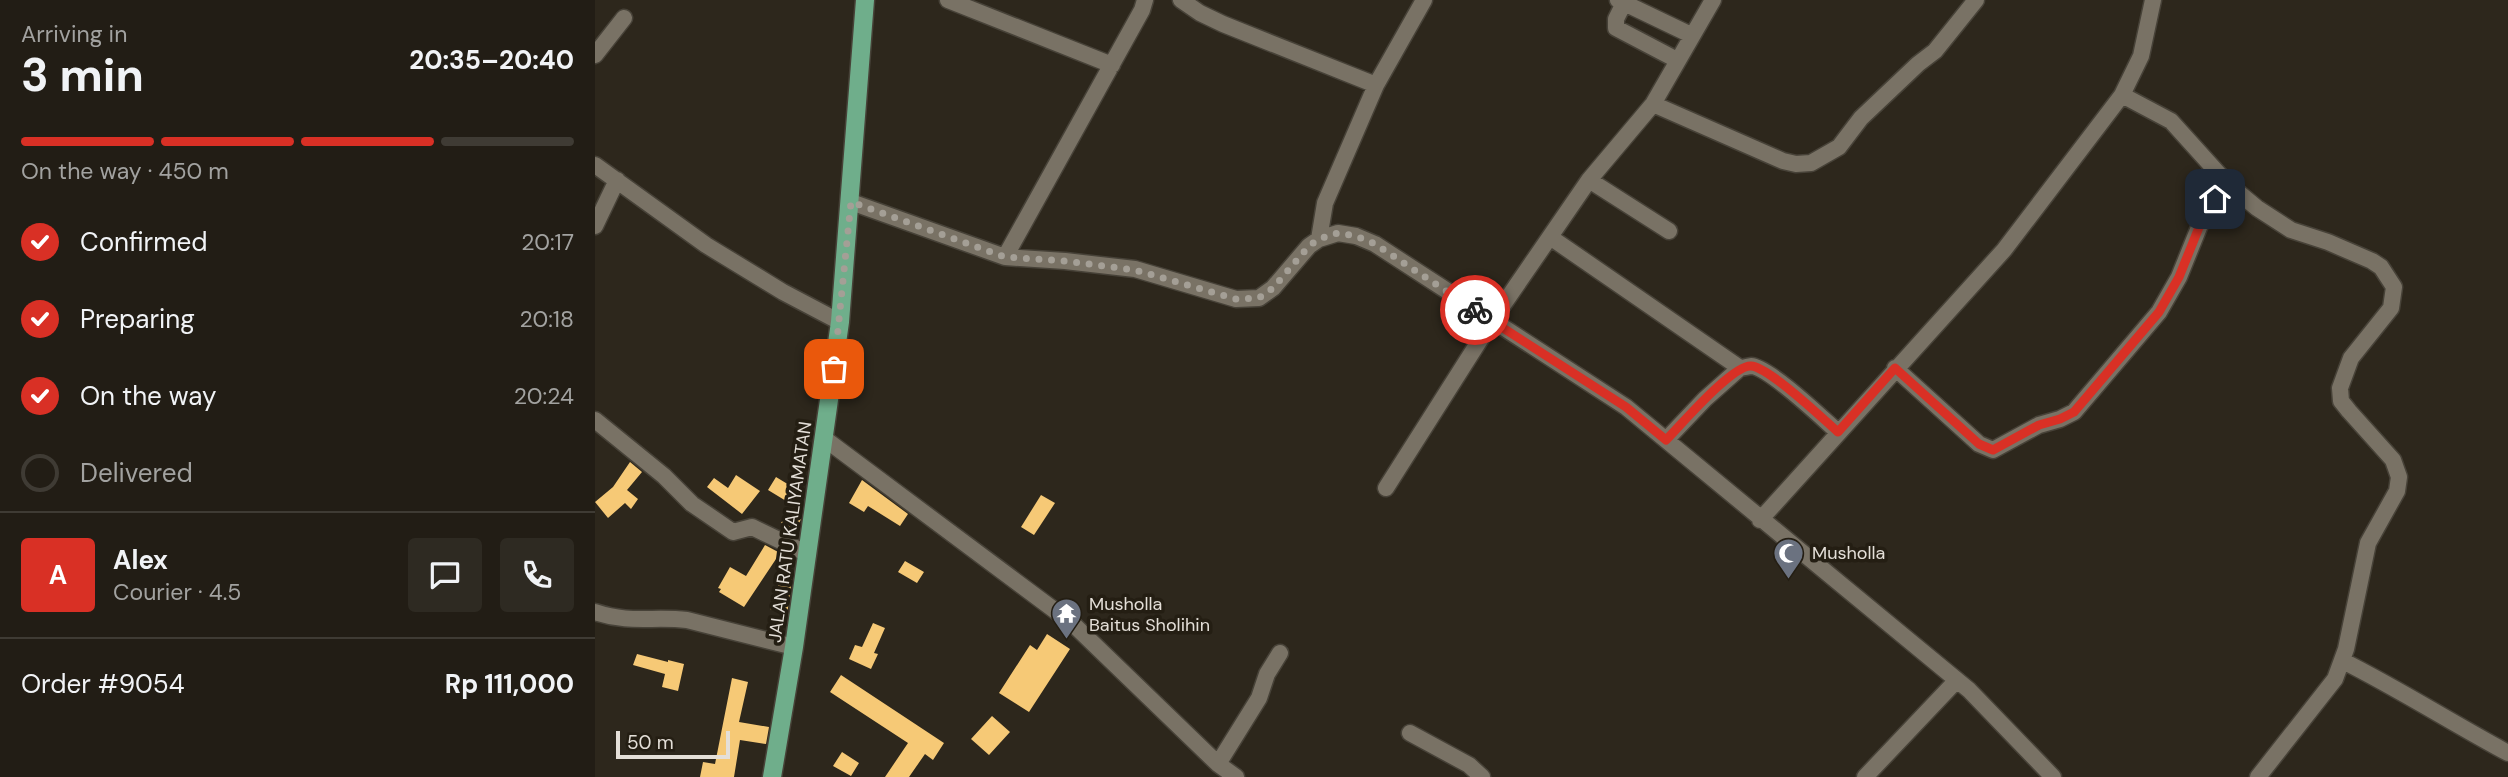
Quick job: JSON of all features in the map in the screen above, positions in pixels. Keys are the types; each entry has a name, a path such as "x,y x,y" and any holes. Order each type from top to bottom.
{"main road":[{"name":"JALAN RATU KALIYAMATAN","path":"772,777 795,647 840,322 865,0"}],"street":[{"path":"948,0 1112,65"},
{"path":"1005,257 1142,10 1145,0"},
{"path":"1181,0 1223,24 1376,85"},
{"path":"1319,239 1325,203 1376,85 1424,0"},
{"path":"1386,488 1492,321 1589,180 1653,104 1713,0"},
{"path":"1653,104 1783,161 1811,163 1839,147 1861,118 1935,51 1976,0"},
{"path":"1760,520 2004,250 2122,95 2141,56 2153,0"},
{"path":"1677,60 1616,29 1621,1 1691,35"},
{"path":"595,55 624,18"},
{"path":"2122,95 2171,121 2227,183 2257,208 2291,230 2328,242 2381,267 2394,287 2392,308 2351,358 2340,388 2341,401 2393,460 2399,477 2392,504 2368,543 2343,661 2335,679 2258,777"},
{"path":"595,164 706,245 783,292 840,322"},
{"path":"595,226 617,180"},
{"path":"1589,180 1669,231"},
{"path":"1895,368 1979,444 1993,450 2039,425 2074,412 2159,312 2179,277 2204,215 2227,183"},
{"path":"851,202 1005,257 1135,270 1236,299 1259,298 1273,288 1309,246 1319,239 1338,233 1356,236 1375,244 1626,407 1957,680 2053,777"},
{"path":"1550,237 1740,368"},
{"path":"1666,440 1705,398 1740,368 1751,366 1760,369 1796,395 1838,432"},
{"path":"595,420 664,476 692,504 733,532 752,527 808,554"},
{"path":"825,439 1073,624 1218,764 1236,777"},
{"path":"595,612 626,620 687,620 795,647"},
{"path":"1218,764 1259,698 1267,674 1280,653"},
{"path":"2343,661 2405,693 2434,713 2508,753"},
{"path":"1865,777 1957,680"},
{"path":"1410,733 1469,765 1482,777"}],"building":[{"path":"630,462 642,472 627,490 638,499 631,509 625,503 608,518 595,502 613,487"},
{"path":"736,475 760,491 742,514 707,487 714,478 728,488"},
{"path":"776,477 804,494 796,507 768,490"},
{"path":"862,480 908,514 900,526 868,506 864,512 849,503"},
{"path":"1041,495 1055,503 1034,535 1021,527"},
{"path":"789,511 801,519 795,532 781,523"},
{"path":"765,545 780,553 744,607 719,592 721,589 718,588 730,567 746,576"},
{"path":"905,561 924,572 917,583 898,572"},
{"path":"782,574 792,579 787,615 770,609"},
{"path":"873,623 885,628 874,653 878,654 871,669 849,659 855,645 862,647"},
{"path":"1047,634 1070,649 1029,712 999,693 1030,645 1037,650"},
{"path":"637,654 684,664 678,691 662,687 665,674 633,665"},
{"path":"841,675 944,743 933,760 925,754 909,777 885,777 908,743 830,692"},
{"path":"732,678 748,682 739,722 769,727 766,744 740,740 734,777 700,777 703,762 715,764"},
{"path":"992,716 1010,732 989,755 971,739"},
{"path":"842,752 859,763 851,776 833,766"}],"way so far":[{"path":"834,369 851,202 1005,257 1135,270 1236,299 1259,298 1273,288 1309,246 1319,239 1338,233 1356,236 1375,244 1475,310"}],"place":[{"name":"Musholla","path":"1789,580"},
{"name":"Musholla Baitus Sholihin","path":"1066,641"}],"route":[{"path":"1475,310 1626,407 1666,440 1705,398 1740,368 1751,366 1760,369 1796,395 1838,432 1895,368 1979,444 1993,450 2039,425 2074,412 2159,312 2179,277 2204,215 2215,199"}]}
